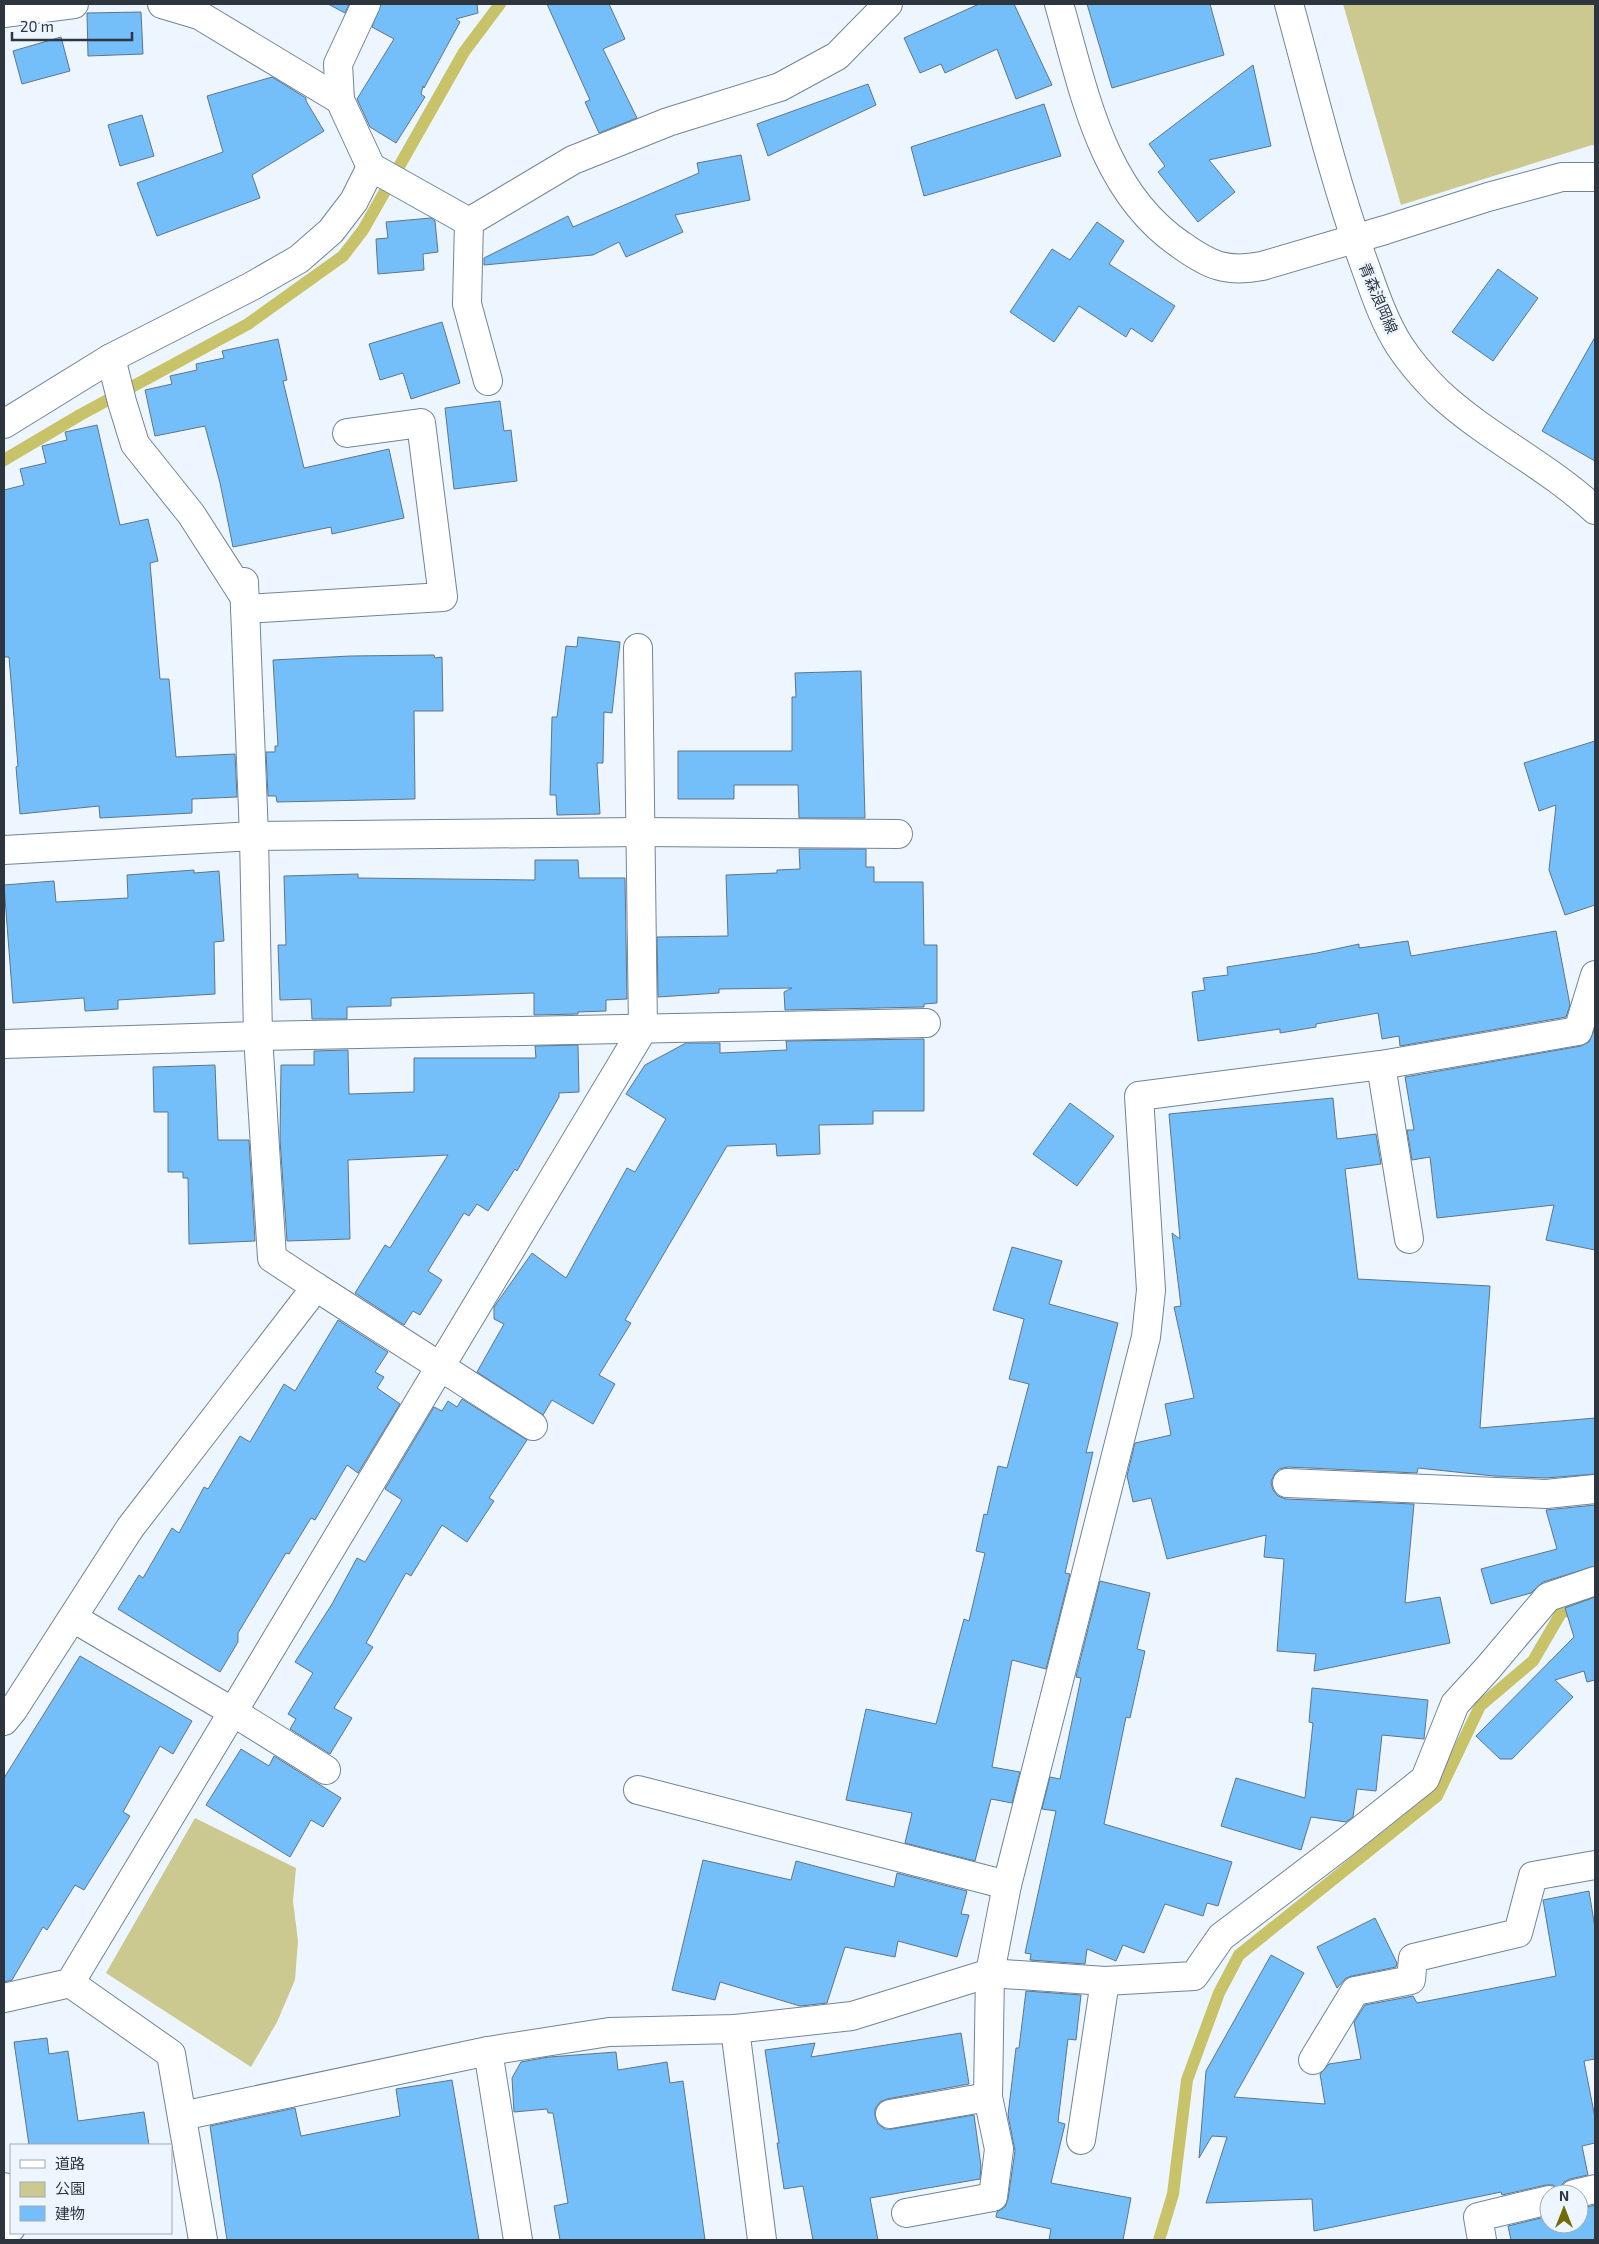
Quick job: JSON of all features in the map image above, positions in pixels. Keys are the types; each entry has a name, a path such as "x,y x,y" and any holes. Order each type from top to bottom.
{"street":[{"path":"4,13 74,4"},
{"path":"162,4 199,15 340,100"},
{"path":"366,4 338,64 340,100 385,175 469,222"},
{"path":"469,222 573,160 668,122 780,87 837,56 888,4"},
{"path":"1059,4 1088,105 1107,155 1128,193 1150,221 1171,239 1212,264 1229,269 1245,269 1356,239 1488,197 1562,177 1595,177"},
{"name":"青森浪岡線","path":"1289,4 1340,194 1387,322 1400,346 1417,369 1439,392 1464,413 1562,481 1595,510"},
{"path":"4,422 116,379 252,286 299,259 331,231 354,201 385,175"},
{"path":"469,222 467,304 488,380"},
{"path":"116,379 136,444 191,514 245,596 254,836 258,1036 272,1258 534,1426"},
{"path":"245,596 443,597 421,423 347,433"},
{"path":"4,1998 70,1983 643,1029 638,648"},
{"path":"4,850 254,836 641,832 898,834"},
{"path":"906,2213 993,2197 999,2149 988,2097 990,1974 1007,1885 1146,1337 1151,1290 1139,1096 1381,1065 1578,1031 1595,975"},
{"path":"4,1044 258,1036 926,1023"},
{"path":"1381,1065 1409,1239"},
{"path":"4,1721 13,1710 130,1528 316,1287"},
{"path":"1287,1483 1546,1494 1595,1489"},
{"path":"182,2116 488,2051 609,2032 735,2029 852,2016 990,1974 1105,1981 1194,1976 1221,1937 1346,1842 1424,1779 1455,1704 1548,1597 1595,1580"},
{"path":"73,1618 233,1712 326,1770"},
{"path":"638,1790 1007,1885"},
{"path":"1313,2060 1355,1991 1411,1980 1413,1958 1518,1933 1533,1876 1595,1865"},
{"path":"1081,2140 1105,1981"},
{"path":"70,1983 171,2054 203,2240"},
{"path":"735,2029 762,2240"},
{"path":"488,2051 518,2240"},
{"path":"890,2114 988,2097"},
{"path":"4,2187 10,2222"},
{"path":"1482,2240 1478,2217 1539,2202"}],"green space":[{"path":"1343,4 1595,4 1595,146 1592,145 1401,205"},
{"path":"195,1818 296,1868 293,1901 298,1941 295,1980 277,2022 251,2067 106,1973"}],"building":[{"path":"328,4 349,4 345,13"},
{"path":"381,4 477,4 478,13 456,19 460,22 424,88 423,86 421,94 425,97 396,143 370,127 357,99 394,39 372,27"},
{"path":"547,4 609,4 625,39 603,49 637,118 599,133 585,102 590,100"},
{"path":"979,4 1014,4 1052,85 1016,99 997,49 945,73 941,64 920,73 904,38"},
{"path":"1087,4 1210,4 1224,55 1112,88"},
{"path":"141,12 143,54 88,56 87,13"},
{"path":"61,37 70,71 22,84 13,51"},
{"path":"1253,65 1271,146 1209,160 1235,192 1198,222 1158,172 1165,166 1149,144"},
{"path":"272,77 306,98 324,131 252,175 260,198 157,236 137,183 223,152 207,96"},
{"path":"868,84 876,105 768,156 757,124"},
{"path":"1044,104 1061,156 924,196 911,147"},
{"path":"142,115 154,156 120,166 108,125"},
{"path":"741,155 750,200 675,215 683,232 626,257 619,242 593,255 484,265 484,258 568,216 573,227 699,173 697,163"},
{"path":"431,218 435,221 438,252 423,254 424,270 378,274 376,239 388,238 386,222"},
{"path":"1097,222 1124,241 1109,264 1175,306 1152,342 1131,328 1126,337 1079,306 1054,342 1010,312 1052,249 1070,260"},
{"path":"1498,269 1538,298 1493,361 1452,332"},
{"path":"442,322 460,383 411,399 403,373 380,380 369,344"},
{"path":"1595,337 1595,461 1542,431"},
{"path":"278,339 287,380 283,381 304,468 389,449 404,518 332,534 331,527 233,547 220,483 205,426 155,436 145,390 172,384 170,376 197,370 196,364 224,358 222,351"},
{"path":"500,401 504,431 511,430 517,481 454,489 445,408"},
{"path":"97,425 120,525 148,519 158,561 150,563 160,679 169,679 176,757 235,754 237,797 192,799 192,813 100,818 99,806 20,814 9,657 4,657 4,490 24,485 20,469 46,463 42,446 67,440 65,432"},
{"path":"578,637 620,642 612,713 604,712 603,763 597,763 600,814 557,815 556,795 550,795 552,717 557,717 566,646 577,647"},
{"path":"434,655 435,658 442,657 443,711 414,711 415,799 277,802 276,796 268,796 266,752 275,752 275,746 278,746 273,660 350,656"},
{"path":"861,671 865,818 799,818 798,785 734,785 734,799 678,799 678,751 792,751 792,697 796,697 795,673"},
{"path":"1595,741 1595,905 1565,915 1549,870 1556,805 1539,811 1524,763"},
{"path":"799,849 866,849 866,867 874,867 874,882 923,882 924,945 937,945 937,1003 924,1004 924,1007 785,1010 784,992 792,988 719,989 719,993 658,997 657,937 728,936 726,875 777,873 777,870 800,869"},
{"path":"535,860 578,860 579,878 625,878 627,999 606,1000 606,1011 534,1015 534,993 391,998 391,1006 347,1007 347,1019 312,1019 311,999 280,1000 278,945 286,945 284,876 358,874 358,878 535,880"},
{"path":"194,870 194,873 219,871 224,941 214,942 215,994 118,1000 118,1009 85,1011 84,998 13,1003 4,885 54,881 56,902 128,898 127,875"},
{"path":"1556,931 1570,1005 1566,1017 1400,1046 1399,1036 1382,1039 1378,1013 1316,1024 1316,1027 1280,1033 1280,1029 1198,1041 1192,992 1205,990 1203,978 1228,975 1227,967 1317,953 1359,944 1359,948 1408,941 1411,956"},
{"path":"1595,1028 1595,1250 1546,1240 1554,1205 1437,1218 1430,1157 1412,1160 1407,1130 1414,1130 1405,1077 1581,1046 1589,1042"},
{"path":"924,1039 924,1111 873,1111 873,1124 819,1125 820,1154 777,1156 776,1144 727,1146 625,1320 631,1323 599,1375 615,1384 593,1424 552,1400 543,1415 477,1372 504,1324 494,1319 494,1307 532,1253 566,1278 627,1168 635,1172 666,1119 626,1094 645,1065 686,1043 720,1043 720,1053 787,1050 786,1041"},
{"path":"578,1045 579,1092 559,1093 559,1097 517,1171 515,1169 488,1211 477,1204 469,1216 464,1213 428,1271 442,1280 420,1315 413,1311 404,1325 355,1293 385,1245 390,1248 448,1155 348,1160 350,1239 287,1241 280,1140 281,1065 314,1065 314,1051 348,1050 349,1094 414,1092 414,1058 536,1058 535,1046"},
{"path":"215,1065 218,1140 249,1140 255,1241 189,1244 188,1178 183,1178 183,1172 168,1172 168,1112 154,1112 153,1067"},
{"path":"1333,1098 1337,1139 1376,1134 1381,1164 1345,1169 1358,1279 1490,1286 1480,1428 1595,1418 1595,1474 1546,1478 1494,1476 1418,1468 1417,1473 1288,1467 1279,1469 1271,1482 1273,1490 1278,1496 1286,1499 1414,1504 1405,1603 1440,1597 1450,1643 1314,1671 1316,1654 1277,1651 1284,1559 1264,1557 1266,1535 1167,1559 1151,1498 1133,1502 1127,1476 1135,1443 1171,1435 1165,1404 1194,1398 1174,1307 1181,1306 1172,1233 1180,1239 1169,1114"},
{"path":"1070,1103 1114,1136 1077,1186 1033,1154"},
{"path":"1012,1247 1062,1261 1049,1304 1118,1323 1086,1453 1093,1452 1065,1573 1070,1574 1046,1669 1012,1660 992,1767 1020,1772 1012,1803 991,1799 975,1861 905,1843 912,1813 846,1800 866,1709 936,1724 964,1619 969,1621 985,1553 976,1551 984,1514 987,1515 998,1466 1007,1468 1029,1384 1009,1379 1024,1319 993,1310"},
{"path":"338,1320 388,1352 375,1372 384,1377 377,1388 400,1404 358,1473 347,1465 315,1520 311,1518 289,1554 286,1553 238,1633 238,1642 220,1672 118,1609 139,1575 143,1578 172,1528 179,1533 204,1487 208,1489 240,1436 250,1442 284,1384 295,1391"},
{"path":"462,1399 527,1440 489,1498 494,1501 467,1542 442,1525 411,1576 406,1573 366,1643 373,1647 334,1708 352,1718 330,1754 290,1729 296,1719 288,1714 313,1673 295,1662 332,1604 357,1558 365,1562 402,1500 385,1489 434,1407 442,1411 448,1401 457,1407"},
{"path":"1595,1505 1595,1566 1543,1582 1531,1593 1491,1604 1481,1569 1557,1549 1546,1510"},
{"path":"1100,1581 1150,1593 1137,1649 1145,1651 1130,1718 1126,1717 1104,1824 1232,1862 1218,1906 1207,1903 1203,1916 1165,1904 1144,1953 1123,1945 1116,1961 1087,1949 1085,1964 1030,1960 1031,1954 1025,1953 1056,1811 1042,1809 1050,1777 1060,1779 1081,1678 1076,1677"},
{"path":"1595,1597 1595,1680 1587,1682 1584,1671 1555,1680 1573,1697 1512,1759 1500,1759 1476,1736 1574,1637 1565,1608"},
{"path":"80,1656 192,1721 173,1754 160,1746 123,1812 130,1816 84,1890 75,1885 47,1930 43,1927 12,1980 4,1982 4,1778"},
{"path":"1312,1688 1428,1700 1424,1739 1382,1735 1376,1791 1357,1789 1353,1817 1346,1822 1311,1817 1301,1850 1221,1826 1236,1778 1305,1798 1313,1723 1309,1722"},
{"path":"241,1749 269,1766 274,1756 341,1798 323,1827 311,1820 290,1857 206,1805"},
{"path":"703,1860 791,1880 796,1861 894,1887 897,1873 967,1891 961,1914 969,1915 957,1957 898,1941 895,1957 845,1947 827,2003 800,2006 720,1982 715,2000 672,1990"},
{"path":"1589,1891 1595,1928 1595,2059 1584,2061 1595,2118 1595,2143 1582,2146 1588,2175 1570,2179 1563,2184 1539,2184 1539,2187 1502,2195 1501,2192 1314,2231 1312,2199 1206,2203 1227,2137 1212,2136 1199,2158 1206,2071 1271,1955 1304,1973 1234,2097 1325,2104 1320,2074 1329,2064 1361,2059 1354,2022 1365,2005 1413,1996 1417,2003 1556,1976 1543,1900"},
{"path":"1375,1918 1397,1963 1396,1967 1346,1978 1337,1988 1317,1947"},
{"path":"1026,1991 1081,1995 1076,2040 1068,2039 1058,2122 1065,2124 1051,2183 1131,2198 1123,2240 1049,2240 1051,2229 996,2217 997,2212 1005,2207 1008,2199 1015,2151 1008,2115 1016,2048 1019,2048"},
{"path":"961,2033 969,2084 887,2099 880,2102 875,2109 875,2116 878,2124 885,2129 892,2129 974,2115 981,2166 980,2179 870,2198 878,2240 813,2240 803,2186 784,2189 765,2050 815,2043 811,2057"},
{"path":"47,2038 49,2054 68,2051 78,2121 144,2112 149,2144 29,2144 14,2042"},
{"path":"616,2052 618,2070 667,2062 670,2083 683,2081 705,2240 560,2240 554,2206 568,2203 553,2113 548,2113 547,2109 514,2112 512,2078 521,2062 549,2057"},
{"path":"452,2080 479,2240 227,2240 210,2126 295,2108 301,2136 400,2116 396,2089"},
{"path":"1595,2205 1595,2240 1511,2240 1508,2226 1539,2218 1539,2234 1589,2234 1589,2206"}],"waterway":[{"path":"4,460 80,415 248,324 343,256 363,230 464,52 500,4"},
{"path":"1159,2240 1173,2194 1187,2080 1219,1993 1239,1955 1437,1796 1480,1706 1533,1661 1561,1613 1595,1598"}]}
